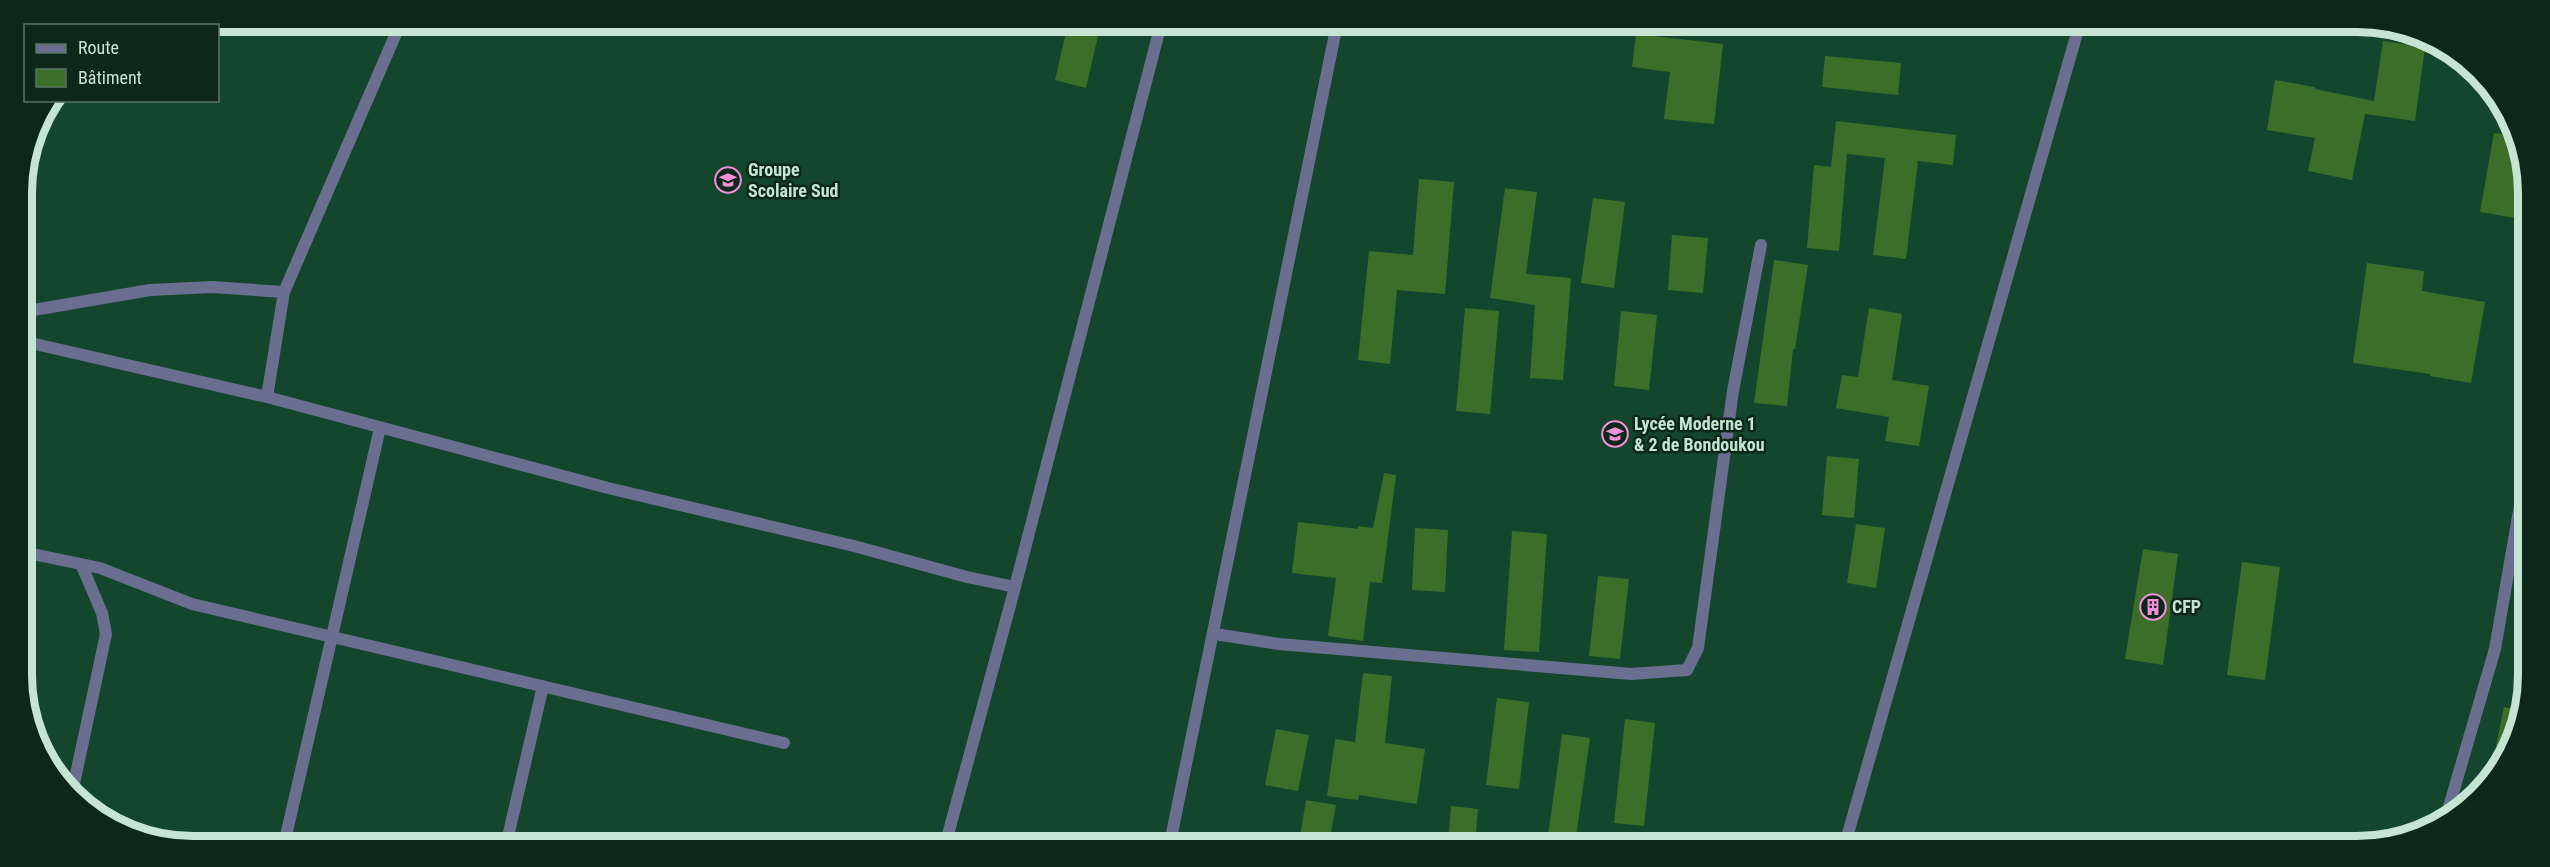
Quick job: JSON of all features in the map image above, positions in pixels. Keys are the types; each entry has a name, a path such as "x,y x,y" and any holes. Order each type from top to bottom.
{"street":[{"path":"267,397 284,292 397,32"},
{"path":"948,836 1015,587 1159,32"},
{"path":"1172,836 1215,633 1293,231 1335,32"},
{"path":"1848,835 2077,32"},
{"path":"1215,633 1279,645 1631,674 1688,670 1698,648 1733,391 1761,245"},
{"path":"32,310 150,290 212,287 284,292"},
{"path":"32,343 267,397 608,488 1015,587"},
{"path":"286,836 380,428"},
{"path":"2449,807 2495,649 2518,517"},
{"path":"31,554 100,568 192,604 784,743"},
{"path":"74,784 106,634 102,613 81,564"},
{"path":"508,836 543,686"}],"building":[{"path":"1066,32 1099,32 1086,88 1055,80"},
{"path":"1636,34 1723,44 1714,124 1664,119 1670,72 1632,67"},
{"path":"2383,41 2425,47 2415,121 2365,114 2352,180 2308,171 2315,138 2267,130 2275,80 2374,101"},
{"path":"1825,56 1901,63 1898,95 1822,87"},
{"path":"1836,121 1956,135 1953,165 1918,161 1906,259 1873,255 1885,158 1847,154 1839,251 1807,248 1814,165 1831,167"},
{"path":"2494,133 2508,135 2517,171 2518,218 2480,212"},
{"path":"1419,179 1454,182 1445,294 1397,290 1390,364 1358,360 1369,251 1413,255"},
{"path":"1505,188 1537,192 1526,274 1571,278 1563,380 1530,378 1535,305 1490,298"},
{"path":"1593,198 1625,202 1614,288 1581,283"},
{"path":"1672,235 1708,238 1703,293 1668,290"},
{"path":"1774,260 1808,265 1795,349 1793,349 1787,406 1754,403"},
{"path":"2367,263 2424,271 2422,291 2485,302 2471,383 2430,376 2430,374 2353,363"},
{"path":"1465,308 1499,311 1490,414 1456,411"},
{"path":"1869,308 1902,314 1892,380 1929,386 1919,446 1885,441 1889,417 1836,408 1842,375 1858,377"},
{"path":"1621,311 1657,315 1649,390 1614,386"},
{"path":"1827,456 1859,459 1854,518 1822,515"},
{"path":"1384,473 1396,475 1382,583 1370,582 1363,641 1328,636 1336,578 1292,573 1298,522 1358,529 1358,526 1373,528"},
{"path":"1856,524 1885,528 1876,588 1847,583"},
{"path":"1415,528 1448,530 1445,592 1412,590"},
{"path":"1512,531 1547,534 1539,652 1504,650"},
{"name":"CFP","path":"2143,549 2178,554 2163,665 2125,659"},
{"path":"2242,562 2280,567 2265,680 2227,675"},
{"path":"1598,576 1629,579 1620,659 1589,656"},
{"path":"1363,673 1392,676 1385,743 1425,749 1417,804 1359,795 1358,800 1327,796 1335,739 1355,742"},
{"path":"1497,698 1529,702 1519,789 1486,785"},
{"path":"2504,707 2514,709 2501,747 2496,746"},
{"path":"1625,719 1655,723 1644,826 1614,823"},
{"path":"1276,729 1309,735 1298,791 1265,785"},
{"path":"1562,734 1590,738 1576,835 1548,835"},
{"path":"1306,800 1336,805 1330,835 1300,835"},
{"path":"1451,806 1478,809 1476,835 1449,835"}],"place":[{"name":"Groupe Scolaire Sud","path":"728,180"},
{"name":"Lycée Moderne 1 & 2 de Bondoukou","path":"1615,434"},
{"name":"CFP","path":"2153,607"}]}
